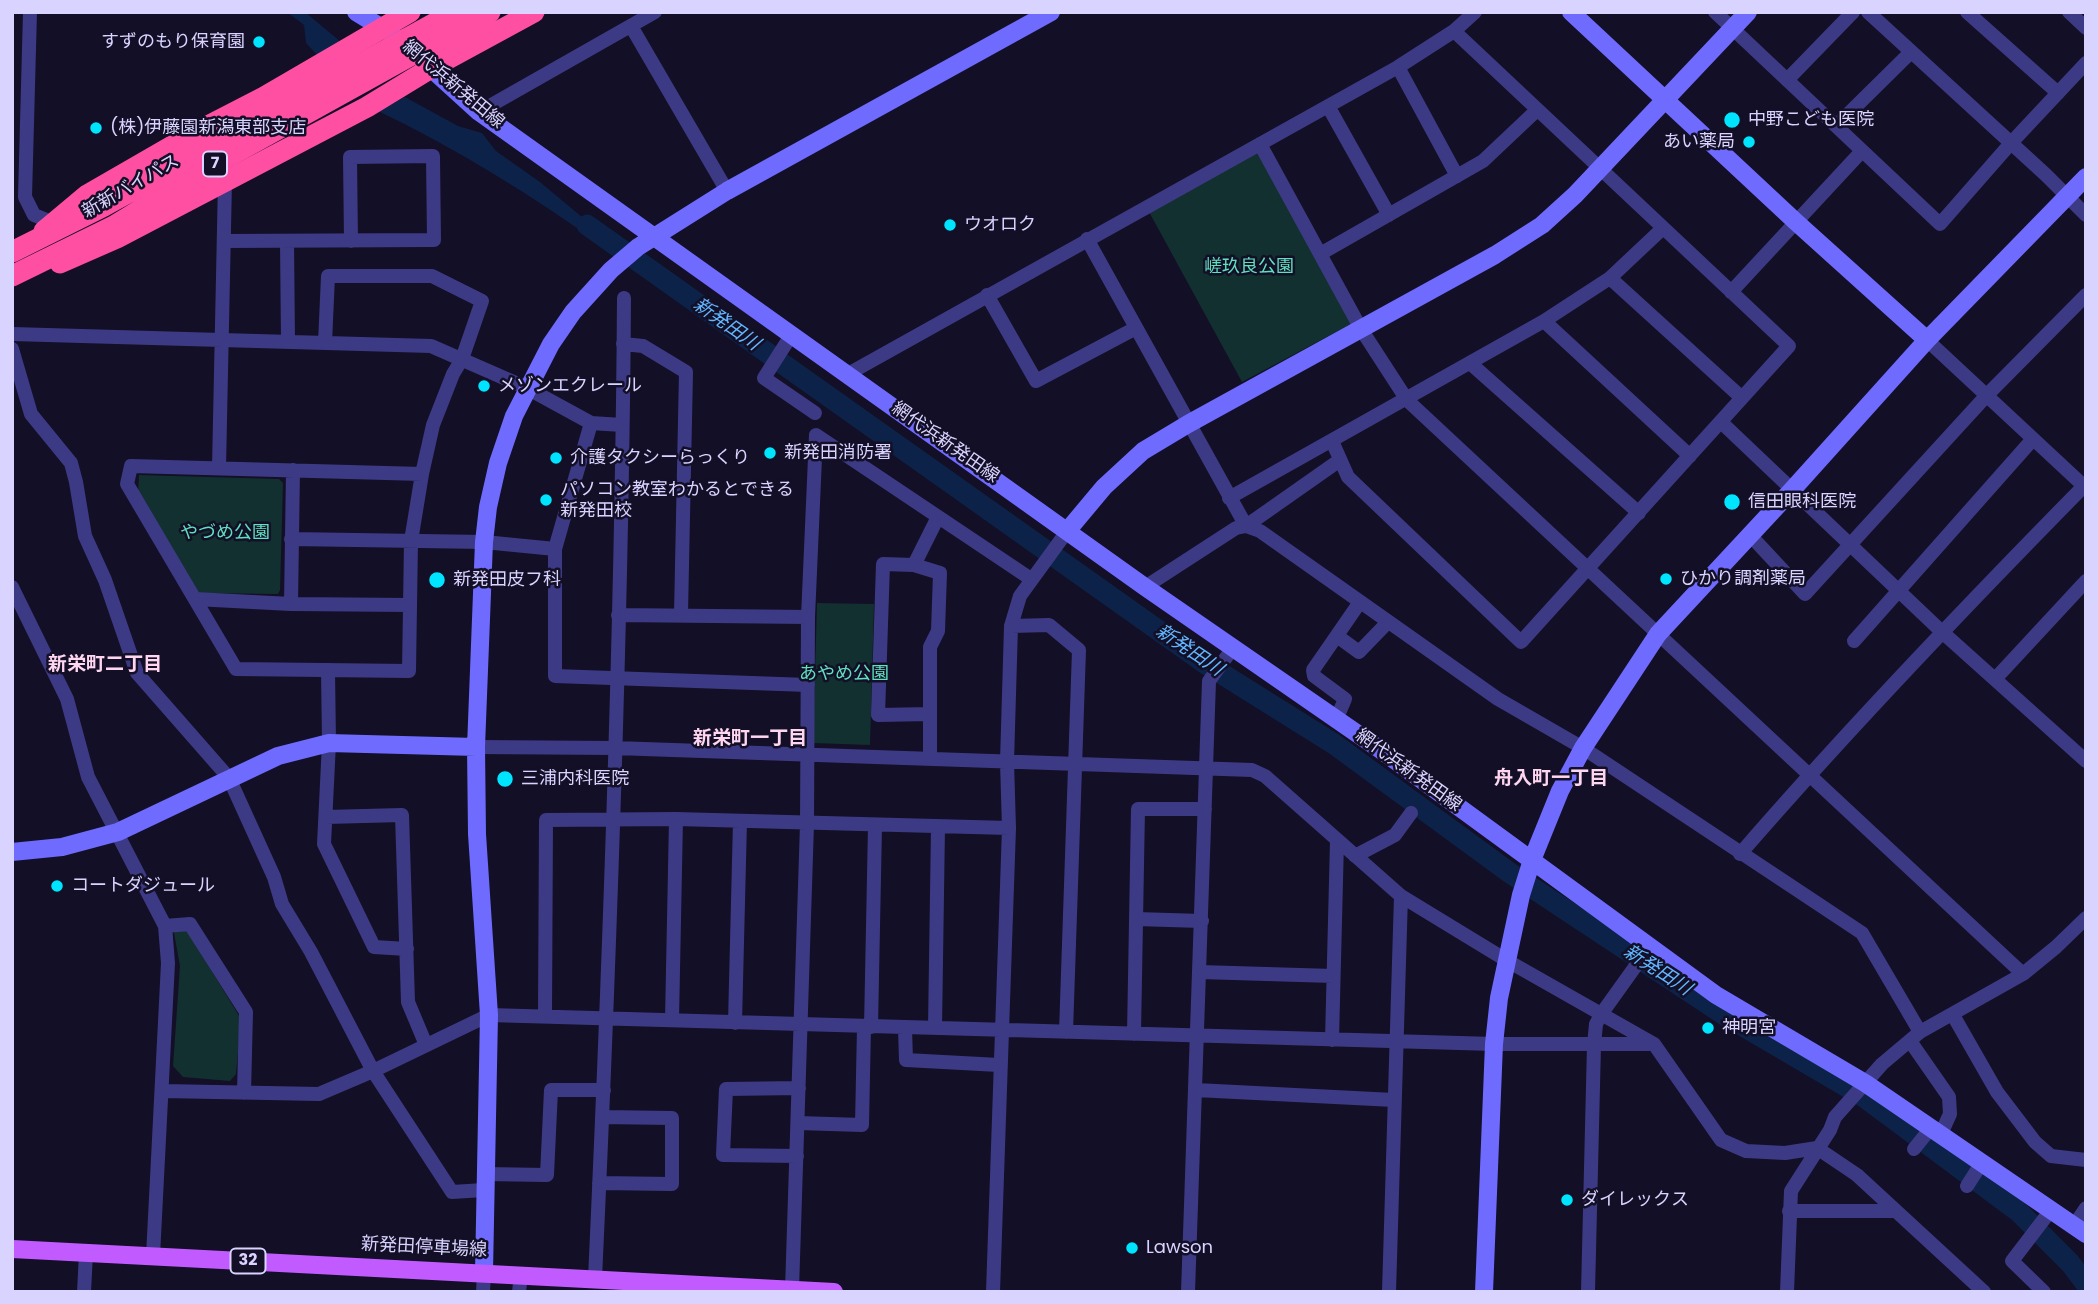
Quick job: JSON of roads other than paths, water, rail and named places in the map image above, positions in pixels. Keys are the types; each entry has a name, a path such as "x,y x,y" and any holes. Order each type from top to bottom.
{"highway":[{"name":"7","path":"12,257 87,195 410,12"},
{"name":"7","path":"12,284 117,238 408,83 418,53 455,12"},
{"name":"7","path":"418,53 490,12"},
{"name":"7","path":"418,53 534,12"},
{"name":"新新バイパス","path":"12,252 418,53"},
{"name":"新新バイパス","path":"12,276 114,226 224,159 418,53"}],"main road":[{"name":"新発田停車場線","path":"12,1249 484,1272 520,1283 595,1279 834,1292"}],"street":[{"path":"30,12 19,200 34,215 54,223"},
{"name":"網代浜新発田線","path":"356,12 384,27 418,53 479,112 848,374 1064,535 1145,587 1228,655 1336,720 1530,866 1858,1091 1931,1134 2046,1217 2080,1230"},
{"path":"479,112 655,12"},
{"path":"848,374 1398,67 1454,31 1475,12"},
{"path":"1571,12 2085,487 1941,631 1809,774 1740,854"},
{"path":"1715,12 1940,224 2086,63"},
{"path":"993,1292 1009,828 1007,762 1012,626 1020,596 1040,566 1104,487 1143,451 1495,255 1542,225 1576,195 1748,12"},
{"path":"1787,80 1853,12"},
{"path":"1868,12 2086,215"},
{"path":"1967,12 2057,93"},
{"path":"2069,12 2086,28"},
{"path":"483,1292 489,1014 477,834 476,747 484,542 488,507 498,463 514,416 551,344 573,312 611,270 638,247 727,191 1045,14"},
{"path":"631,26 727,191"},
{"path":"1332,441 1348,477 1521,642 1789,346 1454,31"},
{"path":"1836,126 1912,52"},
{"path":"1398,67 1457,176"},
{"path":"1328,106 1389,215"},
{"path":"1320,254 1483,161 1537,110"},
{"path":"1260,144 1361,329 1406,400 2023,974"},
{"path":"1731,292 1862,150"},
{"path":"224,241 351,241 434,240 433,156 351,157 351,241"},
{"path":"1484,1292 1494,1044 1499,998 1521,895 1560,790 1583,748 1658,634 1927,340 2086,177"},
{"path":"219,468 225,181"},
{"path":"1229,498 1544,321 1610,278 1662,229"},
{"path":"1087,239 1245,526 1260,531 1498,699 1583,748 1861,933 1949,1097 1950,1114 1914,1149"},
{"path":"287,241 288,342"},
{"path":"325,343 328,276 432,276 482,301 462,359 453,374 433,425 422,474 411,541 409,671 236,669 127,484 131,466 422,474"},
{"path":"1610,278 1742,398"},
{"path":"987,295 1036,381 1136,328"},
{"path":"1750,535 1805,594 1987,395 2086,295"},
{"path":"595,1279 613,818 624,298"},
{"path":"1544,321 1690,456"},
{"path":"12,334 431,346 527,388 591,424 622,425"},
{"path":"792,334 764,378 815,413"},
{"path":"623,344 643,346 686,372 681,614"},
{"path":"12,349 31,414 71,463 85,536 105,580 137,673 229,778 274,877 282,904 312,952 373,1071 452,1192 485,1182 547,1175 551,1090 604,1090"},
{"path":"1470,363 1639,513"},
{"path":"1721,422 1899,592 2086,761"},
{"path":"591,424 555,549 555,676 808,685"},
{"path":"792,1290 807,824 808,617 816,435 1031,579"},
{"path":"1854,641 2033,439"},
{"path":"1145,587 1236,528 1245,526 1340,460"},
{"path":"291,604 293,470"},
{"path":"914,565 938,517"},
{"path":"291,539 484,542 555,549"},
{"path":"930,713 878,715 883,564 914,565 940,573 938,631 930,647 930,713 930,758"},
{"path":"1996,678 2086,581"},
{"path":"12,587 67,699 88,777 165,926 168,963 153,1256"},
{"path":"195,599 291,604 410,605"},
{"path":"1336,720 1345,699 1314,676 1313,670 1360,602"},
{"path":"618,615 808,617"},
{"path":"1337,636 1359,652 1388,622"},
{"path":"1012,626 1049,625 1079,650 1066,1032"},
{"path":"1188,1292 1209,681 1228,655"},
{"path":"328,670 329,743 324,844 374,947 407,949"},
{"path":"12,852 62,847 118,832 278,756 329,743 615,748 1252,770 1265,776 1401,895 1506,960 1654,1044 1721,1140 1746,1152 1785,1153 1817,1148 1857,1175 1984,1292"},
{"path":"1134,1034 1138,809 1205,809"},
{"path":"1354,856 1395,835 1411,813"},
{"path":"326,817 402,815 408,1002 426,1045"},
{"path":"545,1016 547,820 676,819 1009,828"},
{"path":"672,1020 676,819"},
{"path":"734,1023 740,821"},
{"path":"798,1123 862,1125 875,826"},
{"path":"935,1028 938,827"},
{"path":"1332,1040 1337,841"},
{"path":"1389,1292 1401,895"},
{"path":"1787,1292 1791,1191 1830,1130 1835,1117 1882,1064 1915,1037 2023,974 2086,918"},
{"path":"1136,919 1202,921"},
{"path":"165,926 190,924 246,1012 244,1093"},
{"path":"1588,1292 1594,1045 1597,1024 1648,948"},
{"path":"1200,972 1333,976"},
{"path":"163,1091 319,1094 373,1071 489,1014 1332,1040 1654,1044"},
{"path":"1953,1016 1997,1092 2035,1142 2051,1156 2086,1160"},
{"path":"905,1028 906,1060 999,1065"},
{"path":"797,1156 723,1154 726,1089 799,1088"},
{"path":"1196,1090 1394,1100"},
{"path":"599,1183 672,1185 672,1118 602,1117"},
{"path":"1967,1186 1979,1169"},
{"path":"2080,1230 2086,1208"},
{"path":"1789,1211 1896,1211"},
{"path":"2045,1292 2012,1261 2046,1217"},
{"path":"84,1292 86,1253"}],"water":[{"path":"287,12 305,12 341,42 317,55 306,43 304,25"},
{"path":"405,97 458,126 482,133 496,151 540,182 582,217 613,236 602,246 493,174 378,111"}],"waterway":[{"name":"新発田川","path":"587,225 1203,662 1334,744 1510,873 1726,1016 1864,1097 2019,1212 2070,1263 2086,1284"}],"place":[{"name":"すずのもり保育園","path":"259,42"},
{"name":"中野こども医院","path":"1732,120"},
{"name":"(株)伊藤園新潟東部支店","path":"96,128"},
{"name":"あい薬局","path":"1749,142"},
{"name":"ウオロク","path":"950,225"},
{"name":"メゾンエクレール","path":"484,386"},
{"name":"新発田消防署","path":"770,453"},
{"name":"介護タクシーらっくり","path":"556,458"},
{"name":"パソコン教室わかるとできる 新発田校","path":"546,500"},
{"name":"信田眼科医院","path":"1732,502"},
{"name":"ひかり調剤薬局","path":"1666,579"},
{"name":"新発田皮フ科","path":"437,580"},
{"name":"三浦内科医院","path":"505,779"},
{"name":"コートダジュール","path":"57,886"},
{"name":"神明宮","path":"1708,1028"},
{"name":"ダイレックス","path":"1567,1200"},
{"name":"Lawson","path":"1132,1248"}],"district":[{"name":"新栄町二丁目","path":"105,665"},
{"name":"新栄町一丁目","path":"750,739"},
{"name":"舟入町一丁目","path":"1551,779"}],"park label":[{"name":"嵯玖良公園","path":"1249,267"},
{"name":"やづめ公園","path":"225,533"},
{"name":"あやめ公園","path":"844,674"}]}
